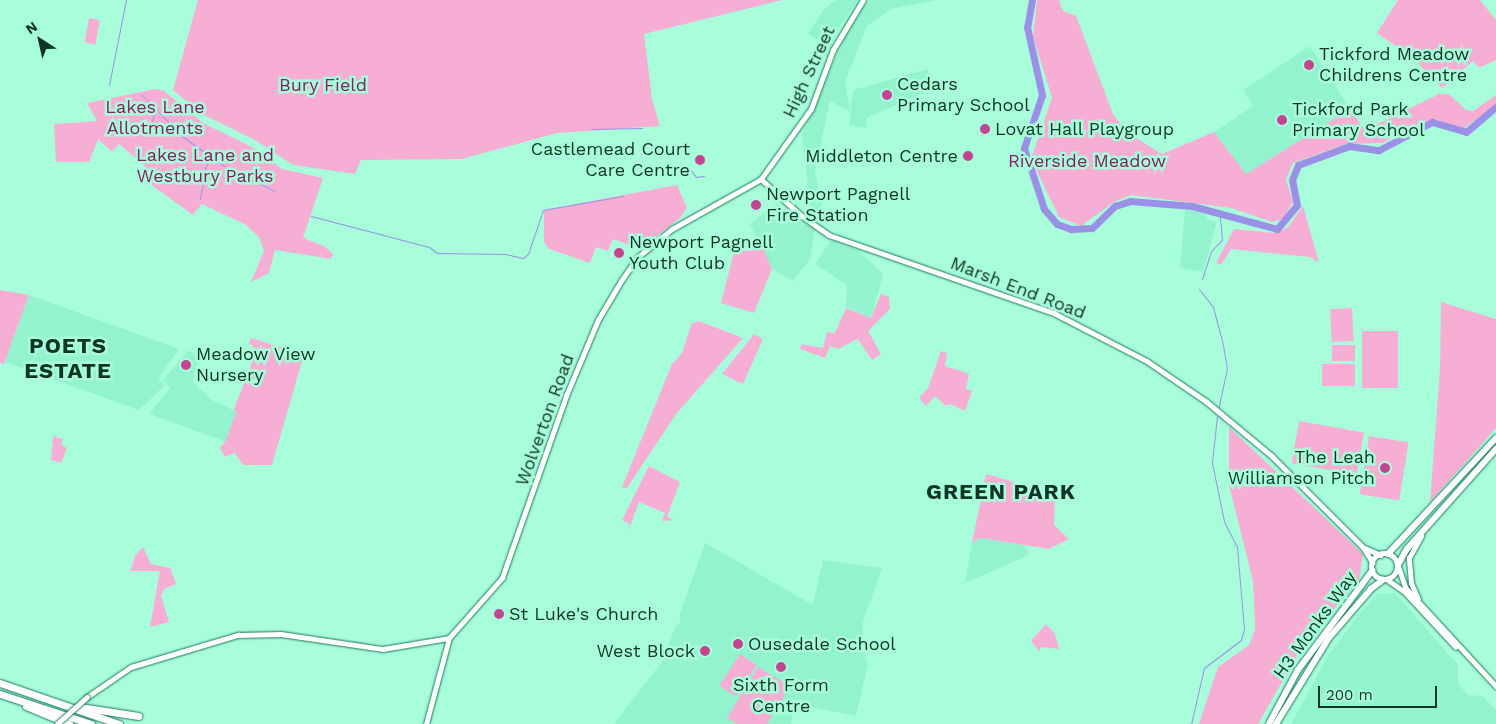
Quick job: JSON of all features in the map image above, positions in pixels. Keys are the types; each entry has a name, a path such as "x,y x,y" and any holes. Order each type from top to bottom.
{"highway":[{"path":"0,683 38,698 119,724"},
{"path":"0,694 69,724"},
{"path":"0,694 91,724"},
{"path":"38,698 138,716"}],"main road":[{"path":"1496,438 1388,554 1381,555 1372,563 1372,571 1386,580 1397,573 1398,565 1430,522 1496,449"},
{"path":"1388,554 1398,565"},
{"name":"H3 Monks Way","path":"1269,724 1298,670 1372,571"},
{"name":"H3 Monks Way","path":"1276,724 1329,638 1371,589 1386,580"}],"street":[{"name":"High Street","path":"761,179 811,109 833,50 864,0"},
{"name":"Marsh End Road","path":"761,179 802,216 829,235 1054,313 1147,361 1252,438 1364,548 1372,563"},
{"name":"Wolverton Road","path":"426,724 449,638 502,578 590,339 630,267 672,229 761,179"},
{"path":"1421,604 1411,583 1409,558 1430,522"},
{"name":"Marsh End Road","path":"1364,548 1381,555"},
{"path":"1398,565 1406,588 1496,688"},
{"path":"1386,580 1404,591 1496,688"},
{"path":"57,724 87,697 131,667 238,635 281,634 383,649 449,638"}],"shaded area":[{"path":"836,0 858,0 826,45 808,34 824,9"},
{"path":"869,0 938,0 891,9 867,26 845,82 850,111 853,90 928,69 929,91 866,118 867,128 849,125 851,112 830,101 815,170 819,193 824,194 819,217 811,213 802,133 852,21"},
{"name":"Tickford Park Primary School","path":"1310,46 1350,109 1246,174 1214,132 1253,106 1243,90"},
{"path":"777,203 797,222 815,228 810,259 793,281 772,269 750,224"},
{"path":"1185,209 1207,215 1207,219 1217,222 1203,272 1180,268"},
{"path":"831,240 858,250 883,274 871,318 846,307 847,285 815,264"},
{"path":"29,295 179,349 158,379 165,385 139,410 5,362"},
{"path":"189,350 200,358 192,381 212,400 237,412 227,442 149,414 170,388 163,380"},
{"path":"980,538 1024,545 1029,555 965,583 972,543"},
{"name":"Ousedale School","path":"705,543 813,605 823,560 882,568 863,622 862,645 868,664 856,716 795,704 791,724 614,724 664,659 675,627 681,622 679,616"},
{"path":"1395,593 1458,665 1458,684 1468,695 1483,696 1496,710 1496,724 1291,724 1327,657 1359,614 1377,594"}],"green space":[{"name":"Bury Field","path":"198,0 782,0 644,34 652,99 660,126 557,133 462,159 361,160 355,174 293,165 255,140 202,114 173,90"},
{"name":"Riverside Meadow","path":"1037,0 1059,0 1063,11 1076,16 1113,114 1128,133 1162,154 1214,132 1246,174 1350,109 1365,130 1439,94 1449,94 1466,110 1473,111 1496,95 1496,105 1463,129 1436,120 1418,124 1383,143 1346,144 1293,163 1286,179 1293,202 1283,219 1272,222 1231,208 1131,195 1114,202 1081,226 1059,217 1031,159 1052,98 1033,36"},
{"path":"1398,0 1480,0 1496,20 1496,60 1479,68 1473,61 1442,88 1413,58 1377,33"},
{"path":"89,18 100,20 95,45 85,43"},
{"name":"Lakes Lane and Westbury Parks","path":"155,89 164,91 203,123 258,150 282,169 323,178 303,238 324,246 333,254 331,259 275,250 269,273 251,282 264,251 259,237 246,225 202,204 193,215 139,176 146,167 119,144 112,152 98,139 89,162 56,162 54,124 97,121 87,103"},
{"path":"677,185 687,208 681,217 641,249 613,239 608,251 596,247 590,263 549,249 544,242 544,210"},
{"path":"1303,206 1319,263 1310,257 1231,249 1221,265 1216,263 1234,229 1275,233 1288,227"},
{"path":"763,248 772,269 754,313 721,303 734,252"},
{"path":"0,290 29,295 4,364 0,363"},
{"path":"881,294 889,297 890,309 868,331 881,354 872,360 858,339 838,349 830,346 825,358 800,349 802,344 823,348 827,332 835,333 846,308 871,318"},
{"path":"1441,302 1496,319 1496,428 1430,502 1440,369"},
{"path":"1352,308 1354,341 1332,342 1330,309"},
{"path":"699,321 743,338 676,414 627,488 622,487 672,364 682,353 692,323"},
{"path":"1362,331 1398,331 1398,388 1362,388"},
{"path":"754,334 763,339 743,384 722,374"},
{"path":"251,338 304,354 272,465 243,465 235,453 225,457 220,448 226,440 236,413 234,409 257,350 249,343"},
{"path":"1332,345 1355,345 1355,361 1332,361"},
{"path":"941,351 947,353 945,366 969,374 966,389 972,391 965,411 950,404 946,406 935,396 926,406 919,398 928,388"},
{"path":"1322,364 1355,364 1355,386 1322,386"},
{"path":"1299,421 1364,432 1357,475 1292,463"},
{"path":"1229,427 1363,554 1359,581 1308,637 1258,724 1199,724 1218,667 1249,645 1255,629 1253,581 1229,485"},
{"path":"53,436 63,439 61,445 67,448 61,463 51,460"},
{"name":"The Leah Williamson Pitch","path":"1369,436 1409,442 1399,501 1360,494"},
{"path":"649,466 680,482 667,517 674,520 662,521 665,513 639,502 628,532 630,524 622,520"},
{"path":"986,474 1055,494 1054,525 1069,539 1049,549 980,538 972,543"},
{"path":"143,547 151,564 170,568 176,584 164,589 161,596 169,622 150,627 160,571 130,571 136,554"},
{"path":"1046,624 1055,634 1059,649 1041,647 1039,651 1031,641"},
{"path":"740,654 757,665 736,697 719,686"},
{"path":"758,667 790,686 767,724 737,724 727,718"}],"waterway":[{"path":"109,85 126,0"},
{"path":"1032,0 1027,27 1042,95 1024,148 1044,209 1057,224 1071,229 1092,228 1115,206 1130,201 1192,206 1277,229 1297,205 1292,180 1298,165 1349,146 1379,150 1432,122 1466,132 1496,107"},
{"path":"142,95 183,137 227,168 275,191"},
{"path":"151,124 155,110"},
{"path":"591,129 642,128"},
{"path":"200,199 208,155"},
{"path":"688,167 696,177 704,176"},
{"path":"311,216 429,247 437,253 505,254 523,258 528,254 543,210 623,196"},
{"path":"1202,279 1211,251 1222,240 1220,215"},
{"path":"1199,289 1213,307 1227,368 1219,407"},
{"path":"1191,724 1204,668 1241,640 1244,629 1237,547 1224,521 1212,463 1217,416"}],"place":[{"name":"Tickford Meadow Childrens Centre","path":"1309,65"},
{"name":"Cedars Primary School","path":"887,95"},
{"name":"Tickford Park Primary School","path":"1282,120"},
{"name":"Lovat Hall Playgroup","path":"985,129"},
{"name":"Middleton Centre","path":"968,156"},
{"name":"Castlemead Court Care Centre","path":"700,160"},
{"name":"Newport Pagnell Fire Station","path":"756,205"},
{"name":"Newport Pagnell Youth Club","path":"619,253"},
{"name":"Meadow View Nursery","path":"186,365"},
{"name":"The Leah Williamson Pitch","path":"1385,468"},
{"name":"St Luke's Church","path":"499,614"},
{"name":"Ousedale School","path":"738,644"},
{"name":"West Block","path":"705,651"},
{"name":"Sixth Form Centre","path":"781,667"}],"district":[{"name":"POETS ESTATE","path":"68,358"},
{"name":"GREEN PARK","path":"1001,492"}],"park label":[{"name":"Lakes Lane Allotments","path":"155,118"}]}
